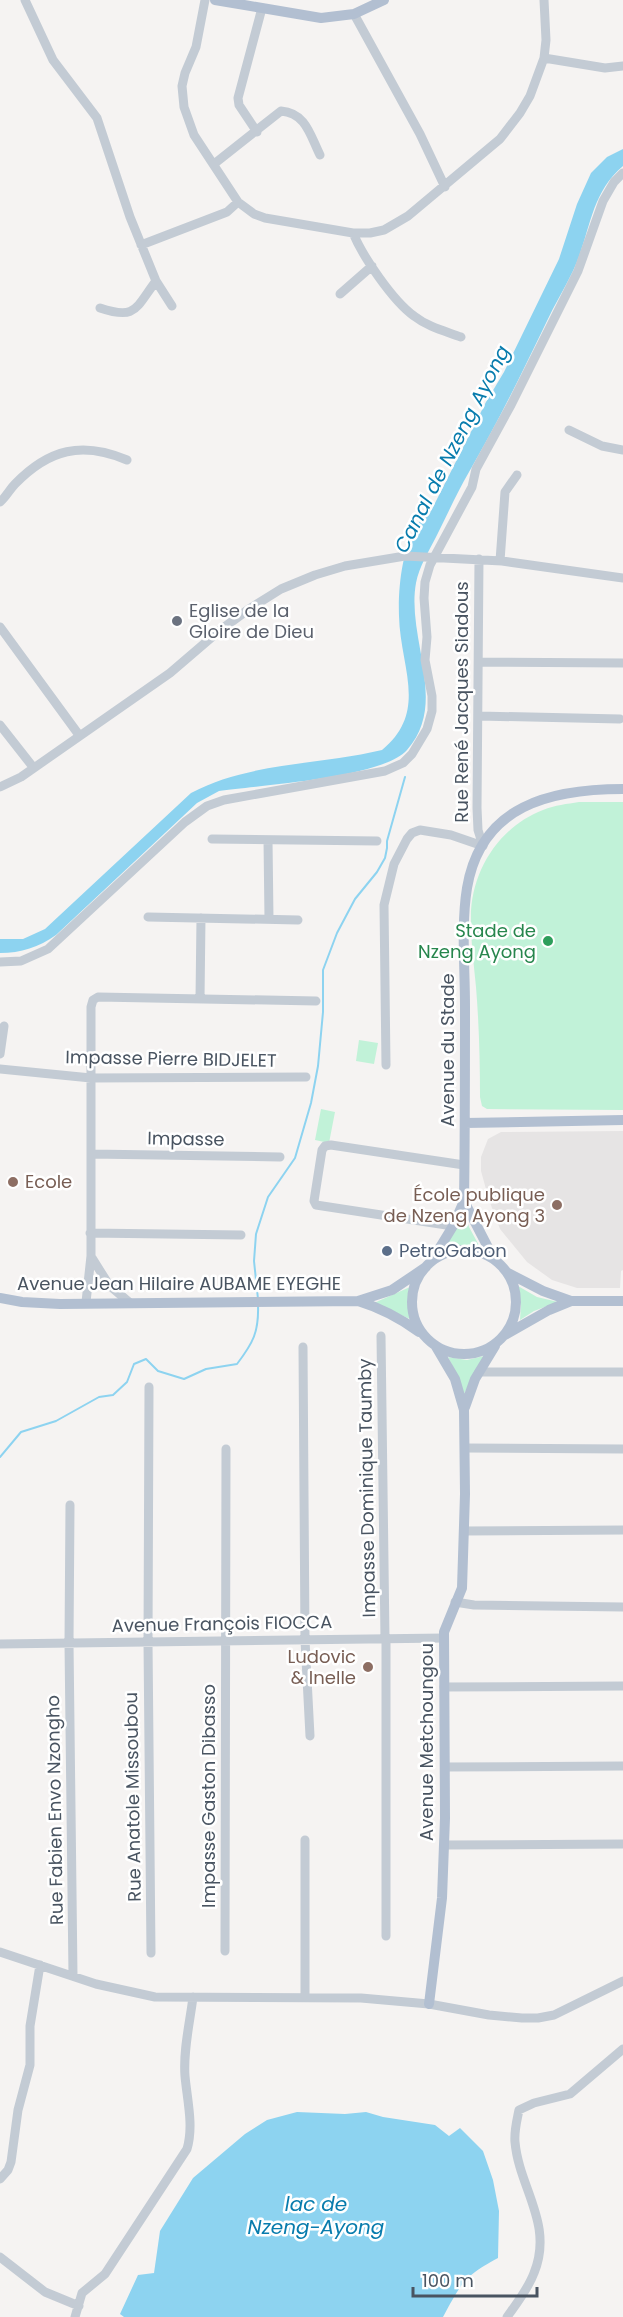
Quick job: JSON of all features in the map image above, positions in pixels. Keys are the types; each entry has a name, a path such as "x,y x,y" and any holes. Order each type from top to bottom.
{"main road":[{"path":"215,0 321,18 354,14 384,0"},
{"name":"Avenue du Stade","path":"464,1202 466,896 475,862 483,846 507,817 517,810 543,798 572,791 623,789"},
{"path":"465,1123 623,1120"},
{"path":"425,1335 417,1323 413,1309 413,1294 417,1281 453,1226 464,1202"},
{"path":"464,1202 494,1259 507,1273 515,1288 516,1305 513,1322 479,1372 464,1410"},
{"path":"358,1301 383,1294 400,1286 446,1253 462,1250 479,1252 494,1259"},
{"path":"507,1273 529,1285 571,1301 623,1301"},
{"name":"Avenue Jean Hilaire AUBAME EYEGHE","path":"0,1298 33,1303 358,1301"},
{"path":"358,1301 403,1320 435,1345 455,1379 464,1410"},
{"path":"435,1345 450,1352 466,1354 483,1351 549,1310 571,1301"},
{"name":"Avenue Metchoungou","path":"429,2004 441,1921 445,1767 444,1638 447,1620 462,1587 464,1410"}],"street":[{"path":"25,0 53,60 97,118 141,245 156,282 172,306"},
{"path":"205,0 196,47 184,73 182,86 188,121 238,202 254,214 265,218 353,233 370,233 396,224 445,187 500,140 515,122 530,96 544,58 546,40 544,0"},
{"path":"257,132 238,98 262,9"},
{"path":"354,14 420,134 445,187"},
{"path":"544,58 594,67 623,66"},
{"path":"214,164 281,111 291,112 303,120 321,155"},
{"path":"0,962 21,961 48,949 185,822 207,806 224,800 378,772 397,766 408,759 423,737 432,711 432,696 425,660 427,637 424,598 430,558 472,487 476,469 511,405 578,271 606,195 623,172"},
{"path":"141,245 227,212 238,202"},
{"path":"353,233 372,266 406,310 430,326 461,337"},
{"path":"340,294 372,266"},
{"path":"100,308 118,314 128,314 156,282"},
{"path":"569,430 602,446 623,450"},
{"path":"0,502 40,462 64,451 90,449 109,452 127,460"},
{"path":"500,561 505,492 517,474"},
{"path":"0,787 21,777 170,673 234,619 281,589 328,571 363,562 405,556 479,559"},
{"name":"Rue René Jacques Siadous","path":"483,846 478,830 477,808 479,559 623,578"},
{"path":"0,627 80,735"},
{"path":"479,662 623,663"},
{"path":"478,716 620,719"},
{"path":"0,725 33,767"},
{"path":"386,1065 384,906 394,864 407,839 412,833 420,830 451,835 483,846"},
{"path":"212,838 377,841"},
{"path":"268,840 269,919"},
{"path":"148,917 298,920"},
{"path":"200,999 201,918"},
{"path":"86,1302 91,1256 91,1006 93,1000 98,997 316,1000"},
{"path":"0,1054 4,1026"},
{"name":"Impasse Pierre BIDJELET","path":"0,1073 91,1078 306,1077"},
{"path":"453,1226 315,1204 322,1150 325,1146 332,1145 464,1165"},
{"name":"Impasse","path":"91,1154 280,1158"},
{"path":"90,1233 241,1235"},
{"path":"91,1256 109,1285 130,1303"},
{"name":"Impasse Dominique Taumby","path":"381,1336 386,1639 386,1936"},
{"path":"303,1347 305,1640 310,1736"},
{"path":"479,1372 623,1372"},
{"name":"Rue Anatole Missoubou","path":"149,1387 148,1642 152,1953"},
{"path":"465,1448 623,1449"},
{"name":"Impasse Gaston Dibasso","path":"225,1951 226,1449"},
{"name":"Rue Fabien Envo Nzongho","path":"70,1505 69,1643 73,1976"},
{"path":"464,1531 623,1530"},
{"path":"455,1602 474,1605 623,1607"},
{"name":"Avenue François FIOCCA","path":"0,1644 444,1638"},
{"path":"444,1687 623,1686"},
{"path":"445,1767 623,1766"},
{"path":"305,1840 305,1997"},
{"path":"444,1845 623,1844"},
{"path":"0,1952 124,1992 155,1997 361,1998 429,2004 489,2015 538,2018 554,2015 623,1981"},
{"path":"0,2179 8,2170 11,2162 18,2110 30,2065 30,2026 40,1965"},
{"path":"75,2317 82,2292 105,2274 187,2149 189,2111 185,2069 193,1997"},
{"path":"507,2317 535,2272 541,2238 537,2214 517,2152 515,2130 519,2110 534,2103 570,2094 623,2049"},
{"path":"0,2257 45,2292 79,2306"}],"shaded area":[{"name":"École publique de Nzeng Ayong 3","path":"623,1131 623,1270 621,1271 620,1288 577,1288 552,1280 527,1262 500,1229 481,1171 481,1157 488,1139 501,1132"}],"green space":[{"name":"Stade de Nzeng Ayong","path":"579,802 623,802 623,1110 487,1109 482,1106 480,1097 478,1015 471,930 475,887 489,854 512,828 543,810"},
{"path":"359,1040 378,1043 374,1064 356,1061"},
{"path":"321,1109 335,1112 329,1143 315,1140"},
{"path":"465,1213 469,1227 481,1249 470,1247 450,1250 446,1245"},
{"path":"518,1286 537,1297 558,1302 534,1311 520,1320 521,1305"},
{"path":"410,1287 408,1302 410,1319 374,1303"},
{"path":"484,1356 464,1394 448,1357 467,1360"}],"water":[{"path":"623,149 623,166 603,189 573,271 419,571 414,604 424,670 425,712 419,732 407,750 393,760 348,774 219,791 197,803 56,935 30,948 0,953 0,939 23,939 45,929 191,793 237,775 382,750 396,735 405,720 408,704 409,688 400,635 399,605 402,568 413,532 432,509 486,402 504,372 559,259 577,204 591,173 607,157"},
{"name":"lac de Nzeng-Ayong","path":"297,2112 345,2114 366,2112 435,2125 449,2136 460,2128 483,2151 493,2180 499,2211 498,2258 464,2282 443,2317 124,2317 120,2314 138,2275 154,2273 160,2231 193,2178 245,2134 267,2120"}],"waterway":[{"path":"258,1299 254,1261 256,1234 268,1197 295,1158 311,1103 318,1066 323,1012 323,970 337,933 355,899 377,872 385,858 387,841 405,777"},
{"path":"0,1457 21,1432 56,1421 99,1397 113,1395 127,1382 134,1364 146,1359 158,1371 184,1379 206,1369 237,1364 254,1337 258,1305"}],"place":[{"name":"Eglise de la Gloire de Dieu","path":"177,621"},
{"name":"Stade de Nzeng Ayong","path":"548,941"},
{"name":"Ecole","path":"13,1182"},
{"name":"École publique de Nzeng Ayong 3","path":"557,1205"},
{"name":"PetroGabon","path":"387,1251"},
{"name":"Ludovic & Inelle","path":"368,1667"}],"water label":[{"name":"Canal de Nzeng Ayong","path":"452,449"}]}
